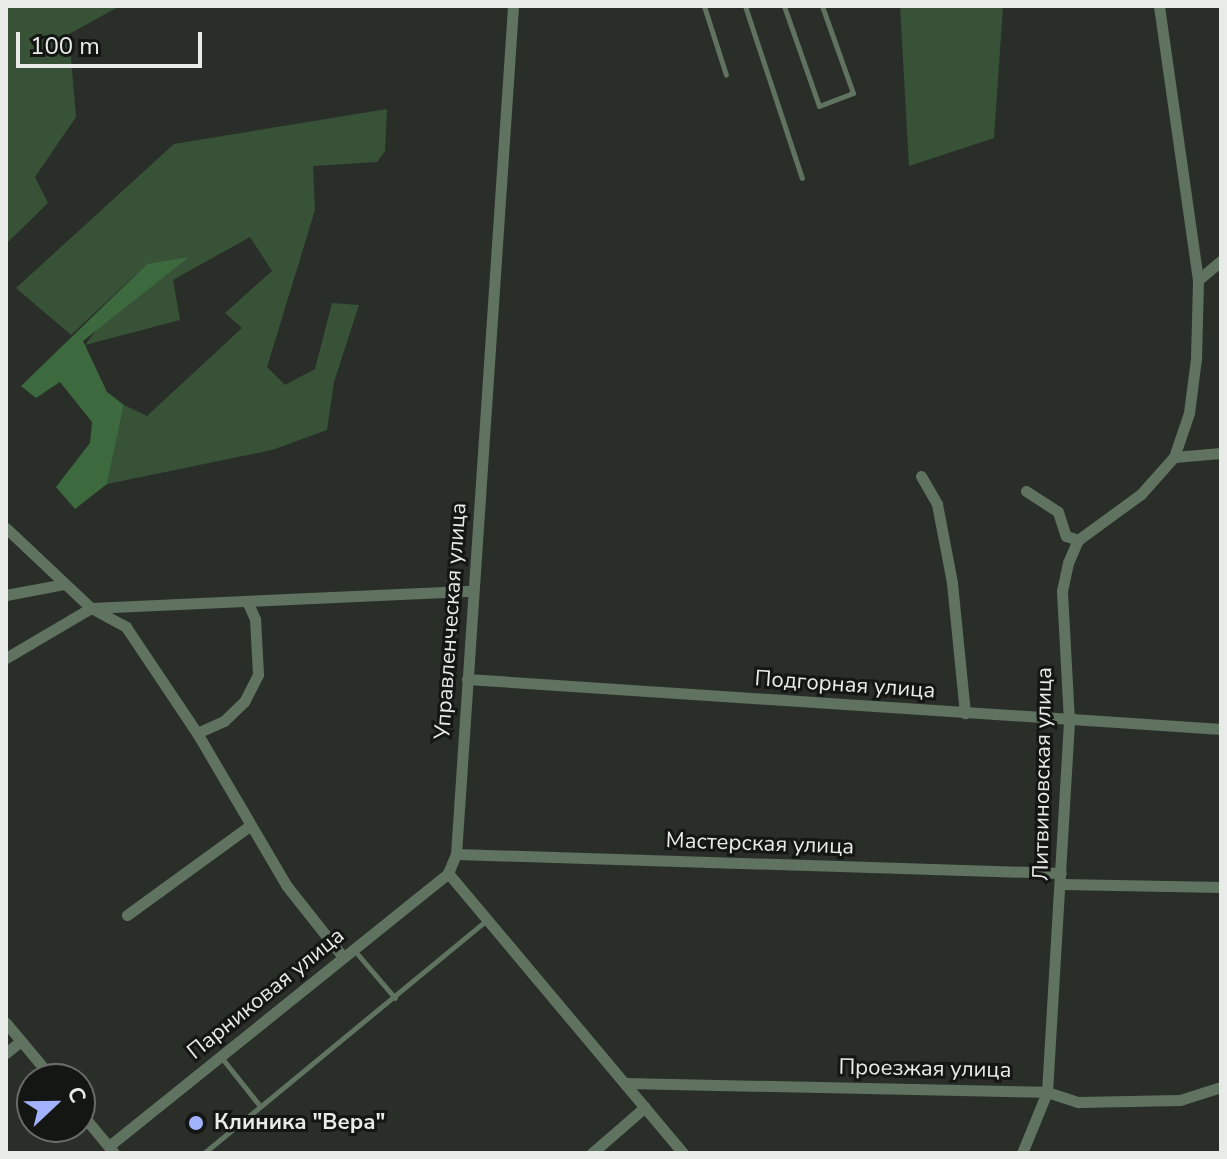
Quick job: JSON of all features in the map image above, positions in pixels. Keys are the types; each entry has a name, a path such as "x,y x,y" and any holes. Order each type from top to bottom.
{"street":[{"name":"Управленческая улица","path":"448,873 456,854 513,6"},
{"path":"1026,491 1058,512 1066,536 1078,540 1141,494 1174,457 1189,413 1198,280 1159,6"},
{"path":"1198,280 1221,261"},
{"path":"1174,457 1221,453"},
{"path":"921,476 937,504 952,583 965,713"},
{"path":"6,528 91,608 126,627 197,733 286,885 343,957"},
{"name":"Литвиновская улица","path":"1022,1153 1047,1092 1069,721 1062,591 1078,540"},
{"path":"6,595 65,584"},
{"path":"6,658 91,608 472,591"},
{"path":"197,733 224,721 244,702 258,674 255,619 247,601"},
{"name":"Подгорная улица","path":"467,679 1221,729"},
{"path":"127,915 251,825"},
{"name":"Мастерская улица","path":"456,854 1221,887"},
{"path":"448,873 683,1153"},
{"name":"Парниковая улица","path":"112,1150 353,948 448,873"},
{"path":"6,1023 40,1063"},
{"path":"6,1053 21,1041"},
{"name":"Проезжая улица","path":"625,1083 1047,1092 1078,1102 1180,1100 1221,1087"},
{"path":"592,1153 645,1107"},
{"path":"96,1131 112,1150"}],"lane":[{"path":"704,6 726,75"},
{"path":"745,6 802,178"},
{"path":"784,6 819,106 853,93 822,6"},
{"path":"204,1153 488,920"},
{"path":"353,948 395,998"},
{"path":"221,1057 260,1106"}],"green space":[{"path":"6,6 120,6 69,34 76,117 35,177 48,203 6,244"},
{"path":"900,6 1003,6 994,138 909,166"},
{"path":"387,109 385,151 377,162 313,166 315,210 267,367 285,385 315,369 332,303 359,305 334,382 327,430 272,450 107,484 124,405 147,416 242,328 225,313 272,271 250,237 173,280 180,320 85,345 147,264 71,335 16,288 174,144"},
{"path":"189,257 83,341 107,392 124,405 107,484 75,509 56,487 90,443 92,422 60,382 36,398 21,386 147,264"}],"place":[{"name":"Клиника \"Вера\"","path":"196,1123"}]}
